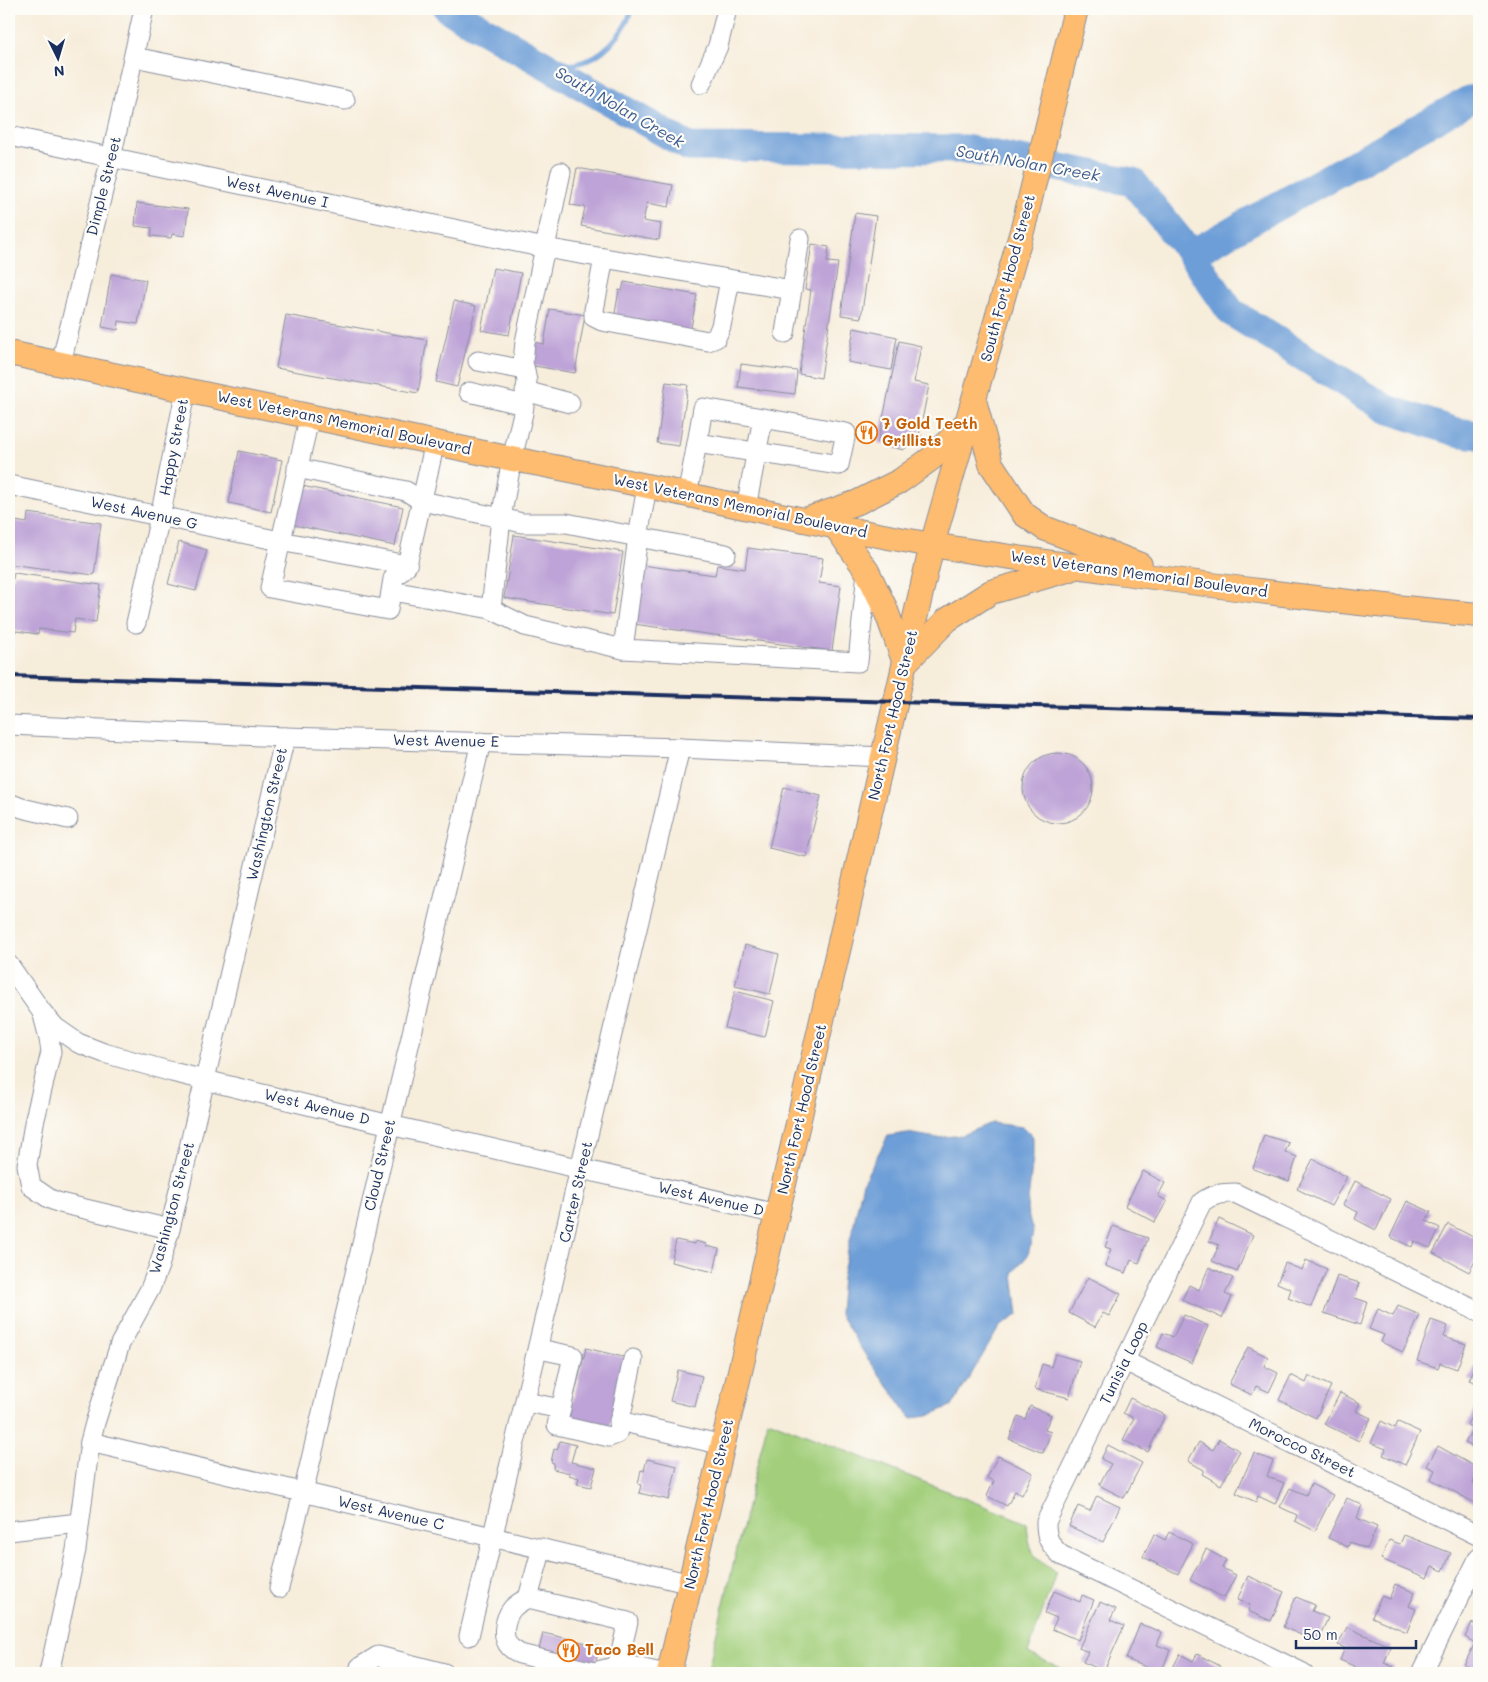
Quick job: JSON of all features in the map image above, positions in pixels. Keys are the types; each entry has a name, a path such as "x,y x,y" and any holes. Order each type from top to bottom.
{"main road":[{"name":"South Fort Hood Street","path":"932,545 1024,224 1076,9"},
{"name":"West Veterans Memorial Boulevard","path":"9,352 512,458 578,470 803,521 932,545 1179,581 1390,607 1479,614"},
{"path":"974,400 991,464 1024,514 1044,528 1179,581"},
{"path":"803,521 858,502 900,481 932,458 966,423"},
{"path":"836,527 867,571 885,608 905,663 947,620 991,592 1078,566"},
{"name":"North Fort Hood Street","path":"669,1673 778,1214 932,545"}],"street":[{"name":"Dimple Street","path":"61,363 111,158 144,9"},
{"path":"702,84 718,46 727,9"},
{"path":"134,56 345,100"},
{"name":"West Avenue I","path":"9,136 545,248 792,290"},
{"path":"491,609 502,518 525,398 526,381 523,362 525,342 561,172"},
{"path":"785,333 800,239"},
{"path":"604,258 594,317 602,322 708,341 716,338 721,326 730,280"},
{"path":"478,361 525,370"},
{"name":"Happy Street","path":"136,622 186,389"},
{"path":"469,392 570,402"},
{"path":"687,496 703,408 846,432 839,465 697,443"},
{"path":"310,415 270,588 388,610 393,579 407,565 435,442"},
{"path":"746,508 763,418"},
{"path":"297,468 406,491 422,501 502,518 522,522 566,523 726,554"},
{"name":"West Avenue G","path":"9,485 160,517 407,565"},
{"path":"623,649 638,537 647,487"},
{"path":"392,591 491,609 525,626 623,649 858,662 867,571"},
{"name":"West Avenue E","path":"9,725 285,737 680,748 884,757"},
{"name":"Washington Street","path":"49,1673 76,1550 90,1442 120,1344 150,1288 170,1229 285,737"},
{"name":"Cloud Street","path":"279,1588 481,742"},
{"name":"Carter Street","path":"469,1636 539,1349 680,748"},
{"path":"9,803 22,808 68,818"},
{"name":"West Avenue D","path":"9,965 42,1012 55,1027 78,1043 112,1055 390,1125 778,1214"},
{"path":"42,1012 51,1052 34,1123 27,1165 31,1186 50,1200 170,1229"},
{"name":"Tunisia Loop","path":"1303,1673 1061,1555 1052,1547 1046,1534 1046,1522 1202,1202 1210,1196 1222,1193 1235,1193 1479,1312"},
{"path":"539,1349 573,1356 557,1425 609,1437 617,1434 633,1359"},
{"name":"Morocco Street","path":"1125,1361 1479,1536"},
{"path":"526,1402 561,1409"},
{"path":"619,1422 723,1444"},
{"name":"West Avenue C","path":"90,1442 691,1584"},
{"path":"9,1532 79,1523"},
{"path":"528,1598 542,1548"},
{"path":"1422,1673 1479,1557"},
{"path":"528,1598 628,1622 618,1663 614,1667 594,1672 520,1654 506,1642 504,1631 506,1621 511,1610 528,1598"},
{"path":"359,1673 360,1667 378,1656 444,1673"},
{"path":"618,1663 661,1673"}],"green space":[{"path":"768,1420 1027,1523 1033,1552 1037,1558 1056,1573 1028,1653 1071,1673 707,1673"}],"water":[{"path":"991,1123 1023,1127 1033,1137 1033,1157 1027,1210 1033,1232 1028,1255 1013,1273 1018,1315 1000,1326 953,1405 928,1416 911,1418 866,1356 839,1313 842,1277 863,1182 888,1136 907,1133 937,1138 962,1135"}],"building":[{"path":"577,168 673,185 669,207 647,203 643,221 661,224 659,240 581,226 585,207 570,205"},
{"path":"137,203 188,209 185,236 172,234 171,238 151,236 152,228 135,226"},
{"path":"855,213 876,216 861,318 841,315"},
{"path":"812,244 829,247 827,262 838,263 821,378 799,374 811,290 805,289"},
{"path":"493,268 521,273 509,335 481,330"},
{"path":"111,274 146,280 138,324 119,321 118,330 102,327"},
{"path":"624,282 697,295 690,333 614,319 619,290 622,291"},
{"path":"454,301 476,306 457,387 436,382"},
{"path":"550,309 585,315 575,373 529,365 533,342 544,344"},
{"path":"286,315 427,340 418,393 276,368"},
{"path":"854,328 897,337 891,370 848,362"},
{"path":"899,341 921,346 914,382 929,385 919,435 922,436 903,450 878,443"},
{"path":"741,364 797,371 795,394 738,387"},
{"path":"666,382 688,385 679,446 657,443"},
{"path":"239,451 282,460 271,512 229,503"},
{"path":"297,485 403,507 395,546 289,524"},
{"path":"28,513 101,523 94,575 9,564 9,520 27,523"},
{"path":"514,535 623,552 613,615 504,598"},
{"path":"179,542 207,550 196,591 168,584"},
{"path":"748,548 823,558 819,583 841,586 832,651 633,624 641,565 715,575 717,565 745,569"},
{"path":"14,573 101,585 96,622 75,619 73,633 39,629 38,634 9,630 9,578 13,579"},
{"path":"1058,753 1071,756 1083,763 1090,775 1093,788 1090,801 1083,813 1071,820 1058,823 1045,820 1033,813 1026,801 1023,788 1026,775 1033,763 1045,756"},
{"path":"784,787 821,796 806,857 769,848"},
{"path":"745,945 779,954 770,994 735,986"},
{"path":"735,991 774,1001 765,1037 725,1028"},
{"path":"1264,1135 1289,1143 1285,1152 1297,1157 1289,1181 1253,1169"},
{"path":"1313,1159 1347,1177 1331,1206 1297,1189"},
{"path":"1143,1171 1165,1183 1158,1196 1167,1201 1155,1222 1125,1206"},
{"path":"1355,1181 1391,1199 1376,1230 1355,1219 1358,1212 1343,1205"},
{"path":"1407,1201 1431,1212 1426,1221 1440,1228 1430,1248 1414,1241 1412,1247 1390,1237"},
{"path":"1219,1219 1253,1235 1237,1272 1212,1261 1219,1245 1209,1241"},
{"path":"1448,1224 1479,1240 1479,1254 1469,1272 1433,1253"},
{"path":"1113,1226 1148,1238 1139,1263 1131,1260 1126,1273 1105,1266 1111,1249 1105,1247"},
{"path":"676,1240 695,1244 695,1241 719,1249 714,1272 671,1262"},
{"path":"1306,1260 1327,1269 1311,1307 1288,1298 1291,1289 1277,1283 1285,1263 1302,1270"},
{"path":"1209,1267 1233,1278 1225,1294 1232,1297 1222,1318 1182,1300 1189,1285 1199,1290"},
{"path":"1337,1276 1360,1283 1355,1298 1367,1302 1360,1325 1324,1313"},
{"path":"1088,1277 1121,1294 1109,1316 1103,1313 1095,1327 1069,1313"},
{"path":"1398,1306 1420,1315 1403,1352 1381,1342 1384,1335 1369,1329 1378,1309 1393,1316"},
{"path":"1184,1315 1208,1326 1192,1363 1157,1347 1163,1333 1173,1337"},
{"path":"1431,1320 1448,1326 1444,1337 1466,1344 1457,1369 1440,1363 1438,1368 1417,1361"},
{"path":"1248,1347 1268,1357 1264,1366 1278,1373 1269,1392 1256,1386 1252,1395 1229,1384"},
{"path":"586,1348 627,1358 609,1431 568,1421"},
{"path":"1055,1354 1080,1361 1069,1398 1035,1389 1042,1364 1051,1367"},
{"path":"1479,1360 1479,1384 1469,1380"},
{"path":"678,1370 702,1376 695,1407 670,1401"},
{"path":"1291,1375 1306,1383 1309,1376 1331,1386 1316,1418 1279,1400"},
{"path":"1340,1393 1360,1403 1356,1411 1371,1418 1359,1441 1324,1424"},
{"path":"1130,1398 1165,1415 1148,1452 1123,1440 1134,1418 1123,1413"},
{"path":"1477,1404 1479,1405 1479,1450 1465,1443 1473,1428 1467,1425"},
{"path":"1030,1406 1051,1415 1045,1430 1051,1432 1043,1453 1009,1439 1018,1416 1025,1419"},
{"path":"1381,1421 1395,1428 1398,1422 1420,1432 1405,1465 1383,1455 1386,1449 1371,1443"},
{"path":"1219,1439 1240,1451 1221,1485 1202,1474 1204,1470 1188,1461 1199,1442 1213,1450"},
{"path":"560,1441 576,1445 571,1462 596,1468 591,1487 577,1484 579,1478 569,1475 570,1473 553,1469 554,1463 551,1462 554,1449 557,1450"},
{"path":"1108,1445 1142,1463 1124,1498 1099,1485 1111,1464 1101,1459"},
{"path":"1438,1446 1479,1469 1473,1483 1479,1487 1479,1496 1475,1503 1431,1479 1435,1470 1427,1466"},
{"path":"1254,1453 1273,1461 1267,1476 1284,1483 1275,1504 1258,1496 1256,1502 1236,1493"},
{"path":"998,1456 1033,1473 1022,1495 1015,1491 1007,1506 987,1496 994,1481 987,1478"},
{"path":"647,1459 677,1466 669,1500 639,1493 641,1485 638,1484 641,1470 644,1471"},
{"path":"1311,1484 1333,1495 1315,1531 1295,1521 1297,1515 1280,1507 1290,1488 1306,1495"},
{"path":"1097,1496 1120,1507 1103,1542 1069,1526 1078,1506 1090,1511"},
{"path":"1347,1498 1362,1505 1357,1518 1377,1527 1367,1549 1350,1542 1348,1547 1328,1538"},
{"path":"1169,1532 1193,1544 1178,1574 1143,1557 1154,1534 1165,1540"},
{"path":"1404,1535 1451,1553 1443,1571 1432,1566 1427,1578 1381,1559 1389,1540 1400,1544"},
{"path":"1206,1549 1226,1560 1222,1568 1236,1575 1224,1598 1190,1580"},
{"path":"1248,1576 1284,1592 1271,1621 1248,1611 1250,1605 1237,1600"},
{"path":"1395,1584 1415,1593 1409,1606 1416,1609 1407,1632 1372,1617 1381,1596 1389,1599"},
{"path":"1054,1591 1080,1602 1082,1595 1094,1600 1078,1640 1052,1629 1057,1618 1045,1613"},
{"path":"1296,1597 1315,1605 1312,1611 1328,1618 1317,1642 1283,1627"},
{"path":"1100,1602 1116,1609 1110,1620 1124,1626 1104,1671 1083,1662 1088,1652 1079,1648"},
{"path":"1472,1623 1479,1627 1479,1672 1464,1665 1475,1643 1465,1637"},
{"path":"1140,1624 1162,1632 1157,1645 1170,1650 1161,1673 1126,1659"},
{"path":"1347,1627 1391,1647 1384,1663 1394,1667 1391,1673 1369,1673 1340,1660 1345,1648 1338,1645"},
{"name":"Taco Bell","path":"543,1633 600,1646 594,1668 538,1654"},
{"path":"1180,1654 1193,1661 1197,1654 1220,1666 1216,1673 1170,1673"}],"waterway":[{"name":"South Nolan Creek","path":"448,9 689,147 965,149 1133,182 1191,254 1231,312 1387,409 1456,432 1479,435"},
{"path":"547,65 575,64 603,51 618,36 632,9"},
{"name":"South Nolan Creek","path":"1191,254 1469,100 1479,99"}],"railway":[{"path":"9,676 1479,719"}],"place":[{"name":"7 Gold Teeth Grillists","path":"866,433"},
{"name":"Taco Bell","path":"569,1650"}]}
